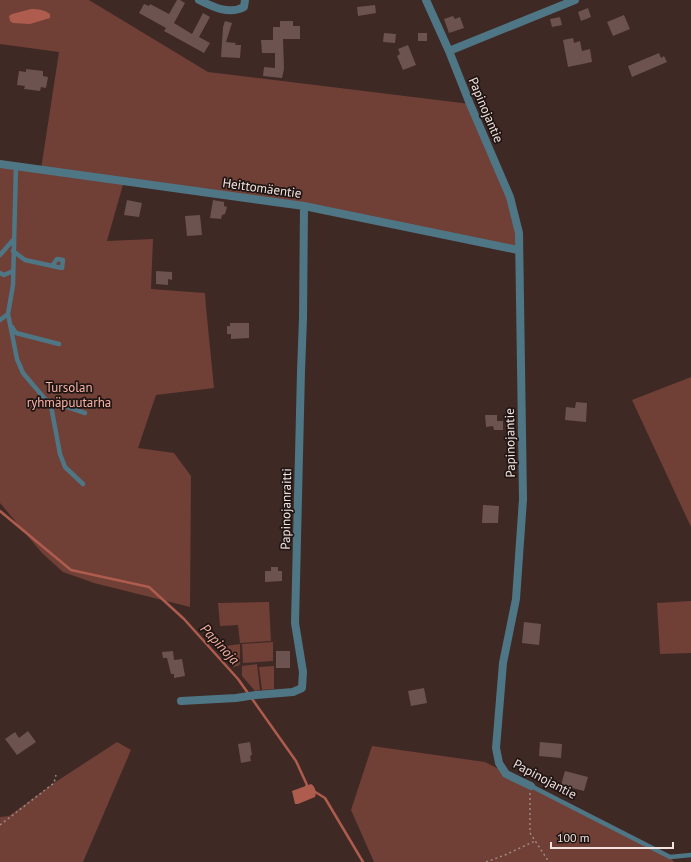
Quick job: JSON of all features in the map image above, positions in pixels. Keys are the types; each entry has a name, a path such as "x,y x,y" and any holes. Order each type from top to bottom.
{"street":[{"path":"199,0 218,10 237,11 245,3"},
{"name":"Papinojantie","path":"426,0 510,197 519,233 518,250 523,499 516,599 503,663 496,748 498,762 506,774 531,786"},
{"path":"449,51 575,0"},
{"name":"Heittomäentie","path":"0,164 304,206 518,250"},
{"name":"Papinojanraitti","path":"181,701 293,692 302,688 303,672 295,623 303,319 304,206"}],"lane":[{"path":"16,166 13,285 8,314 17,360 23,373 51,406 60,454 65,467 83,484"},
{"path":"0,255 14,239"},
{"path":"13,252 25,260 52,266"},
{"path":"0,273 4,275 13,271"},
{"path":"0,316 8,314"},
{"path":"0,320 8,314"},
{"path":"11,326 16,333 59,344"},
{"path":"46,400 85,413"},
{"name":"Papinojantie","path":"531,786 670,857 691,855"}],"path":[{"path":"0,825 54,783 56,775"},
{"path":"531,786 530,833 549,862"},
{"path":"486,862 535,841"}],"green space":[{"name":"Tursolan ryhmäpuutarha","path":"0,0 89,0 208,72 470,104 510,197 518,250 304,206 124,181 107,241 153,239 151,289 205,293 214,388 156,395 138,448 174,453 191,476 190,607 94,583 63,572 42,553 0,503 0,165 41,169 59,52 0,44"},
{"path":"691,377 691,527 632,400"},
{"path":"691,601 691,653 660,654 657,603"},
{"path":"269,602 271,641 240,643 238,625 220,626 218,603"},
{"path":"273,642 273,661 243,663 242,644"},
{"path":"240,644 240,664 233,667 219,647"},
{"path":"257,664 260,690 255,691 242,676 242,666"},
{"path":"274,666 274,689 262,690 259,667"},
{"path":"117,742 131,750 83,862 0,862 0,817 9,816 54,783"},
{"path":"372,746 485,762 670,857 674,862 374,862 351,810"}],"shaded area":[{"path":"31,9 46,12 50,14 50,18 30,24 13,23 10,21 9,16 12,14"},
{"path":"311,784 314,786 316,794 315,797 295,804 292,791"}],"building":[{"path":"177,0 185,3 174,23 192,34 203,13 210,17 199,37 210,43 204,53 164,31 166,28 139,13 144,4 149,6 150,4 169,14"},
{"path":"375,5 376,13 358,16 357,7"},
{"path":"588,8 591,17 581,21 578,12"},
{"path":"624,15 630,29 613,36 607,22"},
{"path":"453,16 455,19 460,17 464,28 449,33 444,19"},
{"path":"560,17 562,25 552,27 550,19"},
{"path":"225,21 232,23 226,42 241,45 240,58 221,57 223,27"},
{"path":"280,21 293,21 293,26 300,26 300,39 283,39 284,69 282,78 263,76 264,67 275,68 275,53 262,53 261,40 273,40 273,27 280,27"},
{"path":"384,33 396,34 395,43 383,42"},
{"path":"418,33 427,33 427,41 418,41"},
{"path":"573,38 574,43 580,41 582,51 590,49 592,62 568,67 563,40"},
{"path":"408,45 416,65 403,70 397,56 400,54 398,49"},
{"path":"659,53 661,58 664,56 667,62 632,77 628,66"},
{"path":"26,69 43,71 43,76 48,77 46,88 41,87 40,91 24,89 25,86 17,85 19,71 26,72"},
{"path":"127,200 142,203 139,217 124,215"},
{"path":"213,200 224,202 224,206 227,207 225,214 222,215 221,219 210,218"},
{"path":"200,215 202,235 187,236 185,216"},
{"path":"156,271 172,272 172,280 168,279 168,285 156,284"},
{"path":"230,323 249,323 249,338 231,339 231,334 227,334 227,326 230,326"},
{"path":"576,402 587,403 586,422 565,420 566,407 575,408"},
{"path":"485,415 497,415 497,421 503,421 503,430 494,430 493,426 486,427"},
{"path":"483,505 499,506 498,523 482,523"},
{"path":"271,567 278,567 278,571 282,571 282,581 265,582 265,571 271,571"},
{"path":"524,622 541,624 539,645 522,643"},
{"path":"173,651 174,660 182,659 185,676 174,678 174,674 171,674 167,658 163,658 162,652"},
{"path":"276,651 290,651 290,668 276,668"},
{"path":"424,688 427,703 411,706 408,691"},
{"path":"28,731 36,742 17,755 5,739 15,732 19,738"},
{"path":"250,742 252,755 250,756 251,761 241,763 238,744"},
{"path":"540,742 562,744 561,758 539,756"},
{"path":"565,771 588,777 584,791 561,785"}],"waterway":[{"name":"Papinoja","path":"0,511 71,570 149,587 184,619 238,679 296,761 307,785 306,787"},
{"name":"Papinoja","path":"312,790 325,798 363,862"}]}
